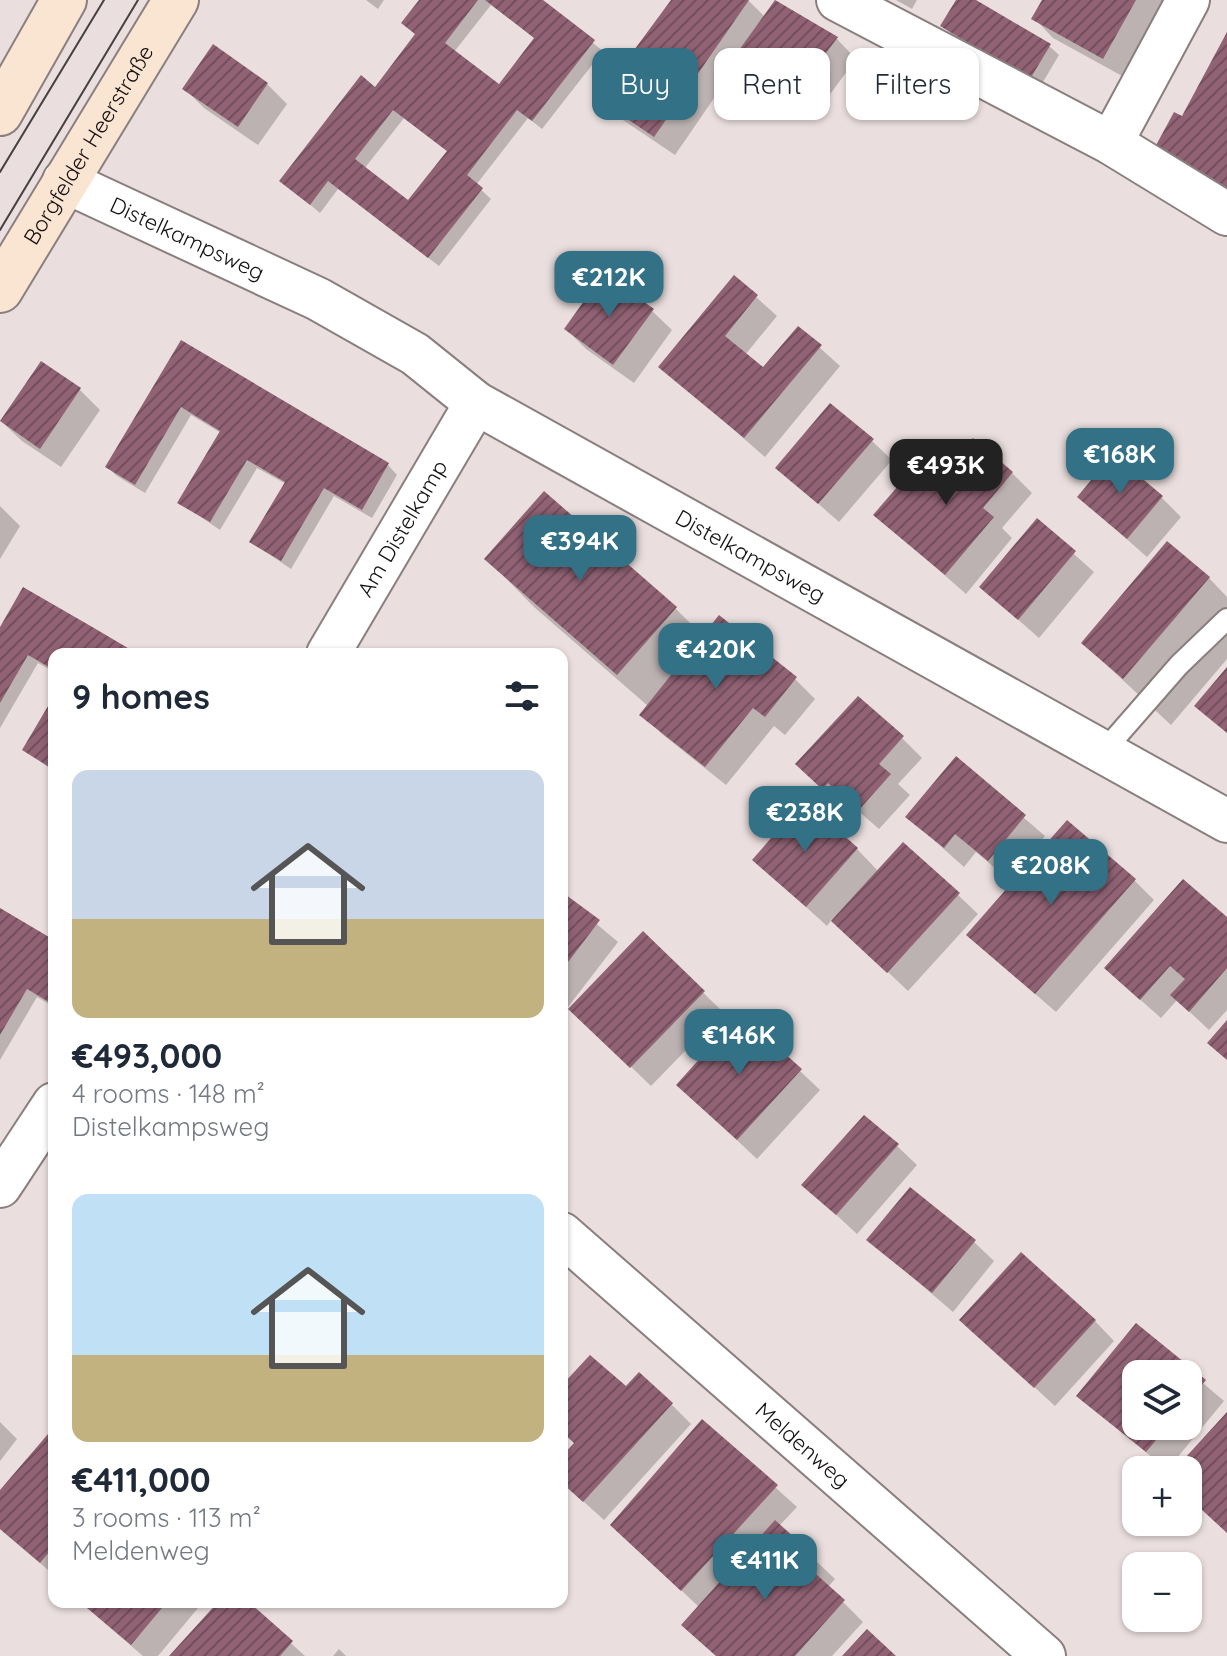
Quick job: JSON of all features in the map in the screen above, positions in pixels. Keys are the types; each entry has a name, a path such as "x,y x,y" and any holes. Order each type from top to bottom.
{"main road":[{"path":"0,113 64,0"},
{"name":"Borgfelder Heerstraße","path":"0,290 176,0"}],"street":[{"path":"838,0 1111,143 1227,214"},
{"path":"1111,143 1188,0"},
{"name":"Distelkampsweg","path":"64,181 318,299 415,354 476,403 1227,821"},
{"name":"Am Distelkamp","path":"332,648 476,403"},
{"path":"0,1186 48,1113"},
{"name":"Meldenweg","path":"568,1239 1044,1656"}],"lane":[{"path":"1103,752 1179,665 1227,619"}],"building":[{"path":"419,0 478,0 445,43 499,84 534,38 485,0 543,0 595,40 532,121 517,110 467,175 483,188 428,258 328,181 310,205 279,181 361,75 375,87 415,34 401,23","holes":["393,110 447,151 408,200 355,159"]},
{"path":"671,0 749,0 698,74 698,48 636,48"},
{"path":"775,0 838,37 830,48 741,48"},
{"path":"956,0 976,0 1051,44 1030,79 940,26"},
{"path":"1042,0 1136,0 1103,59 1031,19"},
{"path":"1227,32 1227,188 1154,149 1174,112 1182,116"},
{"path":"213,44 268,83 238,127 182,89"},
{"path":"629,120 666,120 654,137"},
{"path":"604,273 654,309 613,365 564,329"},
{"path":"734,275 758,295 725,336 763,367 798,326 822,345 744,438 658,367"},
{"path":"181,340 389,463 362,510 324,488 281,561 249,542 285,482 247,460 210,522 177,503 220,431 181,407 135,485 105,467"},
{"path":"41,361 81,388 40,449 0,421"},
{"path":"830,403 874,439 818,504 775,468"},
{"path":"973,438 1013,472 983,508 994,517 945,575 873,515 910,472 930,489"},
{"path":"1113,454 1163,496 1127,539 1077,497"},
{"path":"544,491 677,607 617,675 484,559"},
{"path":"1037,518 1076,551 1018,620 979,587"},
{"path":"1167,541 1210,577 1123,679 1081,643"},
{"path":"23,587 128,648 48,648 48,667 28,655 0,703 0,627"},
{"path":"719,615 797,677 765,717 753,708 705,767 639,715"},
{"path":"1227,667 1227,733 1194,706"},
{"path":"858,696 904,736 879,764 891,774 858,811 828,783 822,789 795,764"},
{"path":"48,706 48,766 22,750"},
{"path":"956,756 1026,815 988,861 955,834 944,848 905,817"},
{"path":"804,800 858,848 806,907 752,860"},
{"path":"1067,820 1136,879 1035,994 966,935"},
{"path":"903,842 960,893 887,973 831,921"},
{"path":"1183,879 1227,917 1227,968 1189,1012 1170,995 1185,979 1170,966 1140,1000 1104,968"},
{"path":"568,896 600,920 568,962"},
{"path":"0,908 48,936 48,1001 27,989 0,1035"},
{"path":"643,931 705,991 630,1068 568,1009"},
{"path":"740,1014 802,1069 737,1140 676,1085"},
{"path":"1227,1020 1227,1060 1207,1043"},
{"path":"864,1115 899,1144 836,1215 801,1185"},
{"path":"910,1187 976,1240 932,1293 866,1240"},
{"path":"1021,1252 1096,1320 1034,1388 959,1320"},
{"path":"1136,1323 1181,1360 1122,1360 1122,1433 1076,1396"},
{"path":"590,1355 626,1386 639,1372 673,1403 583,1502 568,1488 568,1450 574,1443 568,1438 568,1379"},
{"path":"1227,1412 1227,1533 1202,1510 1202,1456 1187,1456"},
{"path":"702,1419 778,1485 681,1591 610,1525"},
{"path":"48,1434 48,1553 40,1563 0,1529 0,1490"},
{"path":"1131,1440 1156,1440 1146,1452"},
{"path":"775,1520 817,1558 808,1567 845,1600 795,1656 716,1656 681,1625"},
{"path":"87,1608 162,1608 131,1645"},
{"path":"213,1608 256,1608 293,1641 280,1656 169,1656"},
{"path":"867,1629 896,1656 842,1656"}],"tram line":[{"path":"0,172 104,0"},
{"path":"0,230 138,0"}]}
